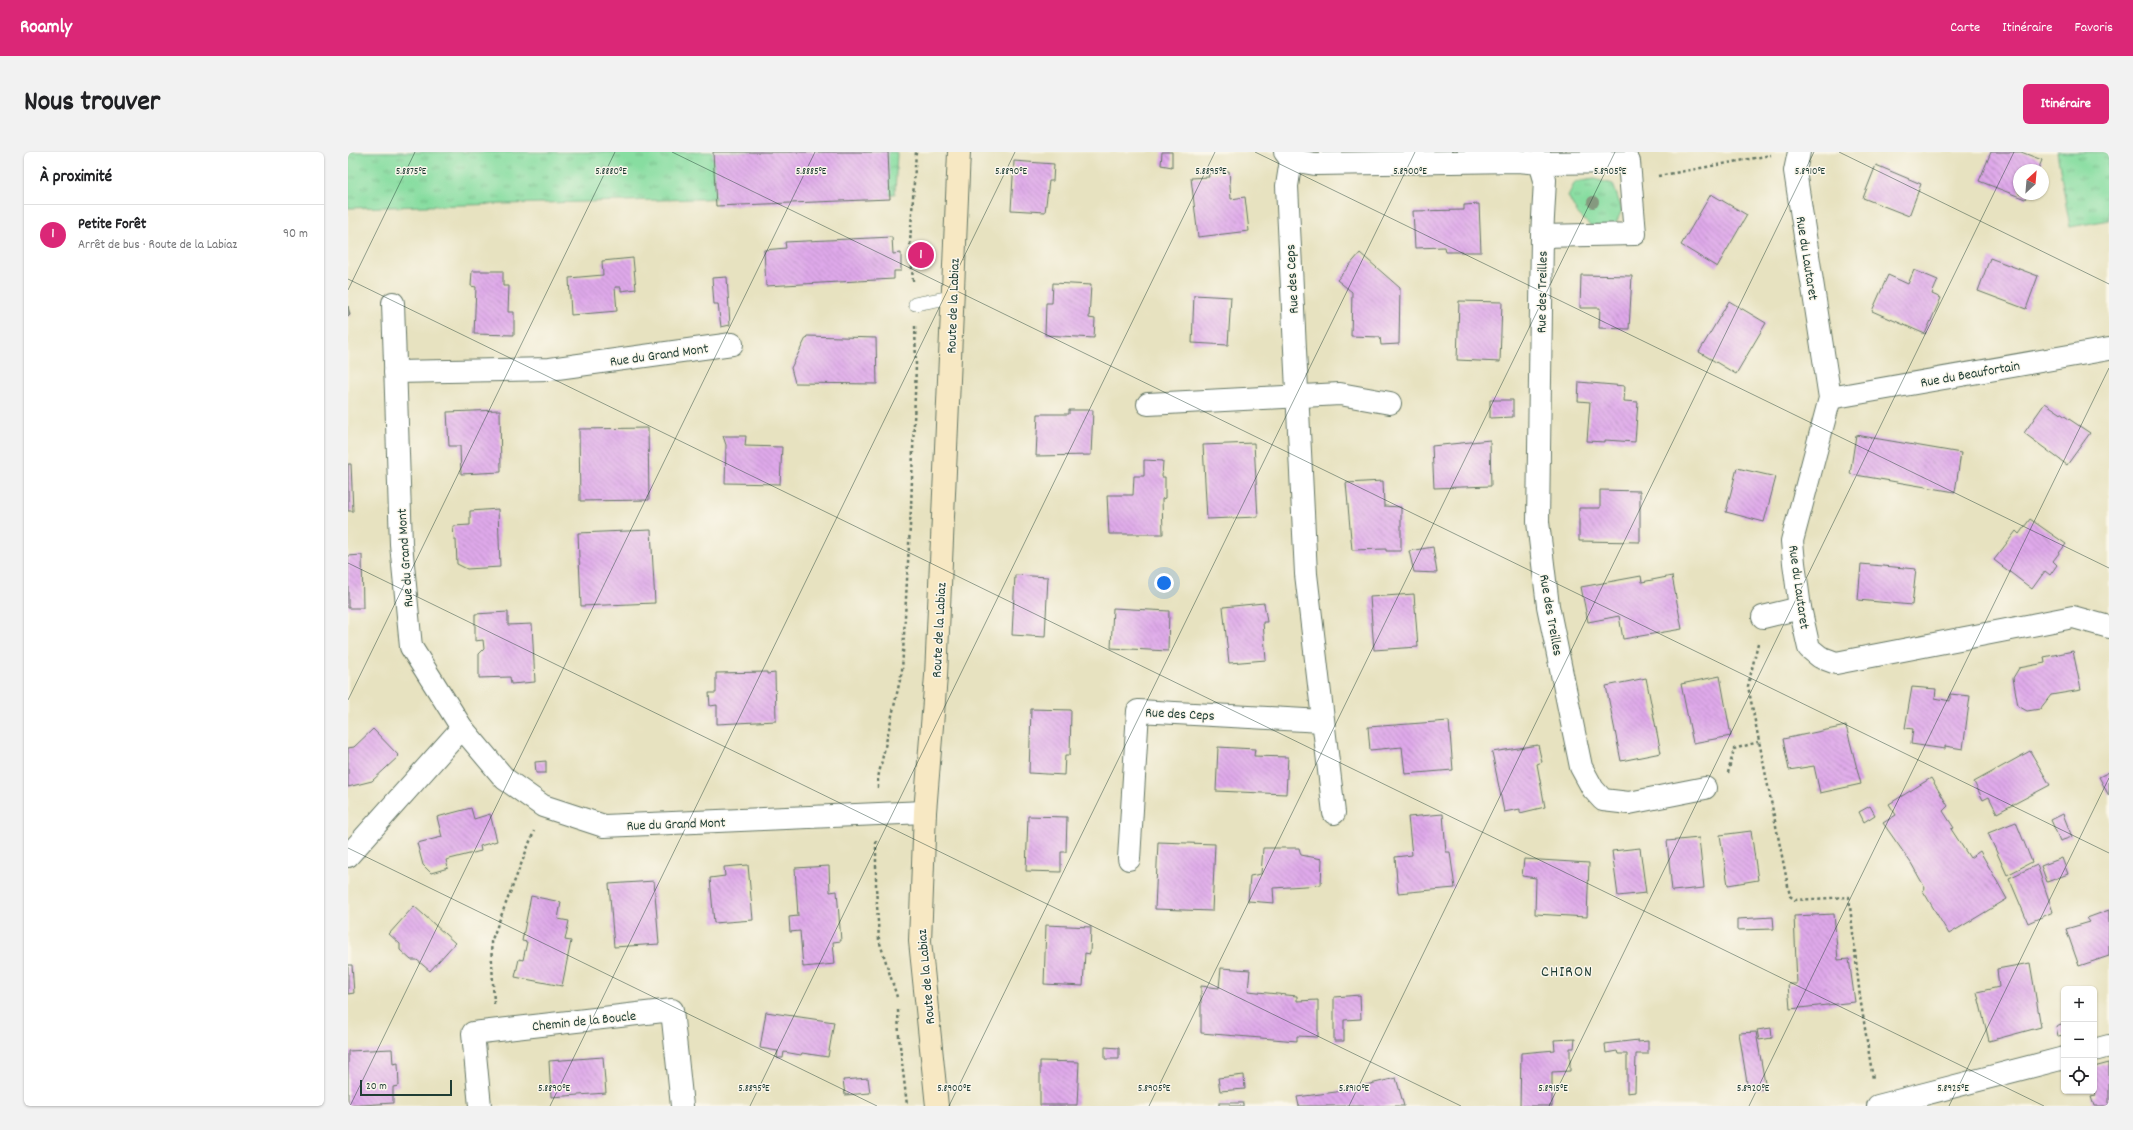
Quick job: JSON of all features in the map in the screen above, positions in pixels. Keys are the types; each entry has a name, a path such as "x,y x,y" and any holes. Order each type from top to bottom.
{"main road":[{"name":"Route de la Labiaz","path":"937,1106 920,941 925,812 936,676 959,152"}],"street":[{"name":"Rue du Lautaret","path":"1799,152 1795,171 1830,398 1792,542 1800,608 1809,648 1820,657 1836,663 2073,617 2109,627"},
{"name":"Rue des Treilles","path":"1288,156 1316,164 1518,161 1540,163 1629,162 1632,180 1635,234 1542,236"},
{"name":"Rue des Ceps","path":"1288,156 1287,186 1296,397 1306,574 1334,813"},
{"name":"Rue des Treilles","path":"1540,163 1545,180 1542,236 1538,522 1548,606 1581,767 1593,789 1603,800 1629,803 1705,788"},
{"name":"Rue du Grand Mont","path":"393,303 401,544 411,647 462,728 504,779 543,806 604,826 925,812"},
{"name":"Rue du Grand Mont","path":"395,372 550,369 732,344"},
{"name":"Rue du Beaufortain","path":"1830,398 2109,348"},
{"path":"1148,404 1340,394 1390,403"},
{"path":"1763,617 1800,608"},
{"name":"Rue des Ceps","path":"1129,859 1138,711 1323,721"},
{"path":"348,856 462,728"},
{"name":"Chemin de la Boucle","path":"480,1106 473,1033 672,1010 682,1106"},
{"path":"2097,1049 2109,1046"},
{"path":"1878,1106 2061,1059"}],"lane":[{"path":"914,304 952,297"}],"path":[{"path":"897,1001 880,940 876,886 877,814 878,778 902,671 906,625 916,373 910,243 916,152"},
{"path":"1632,180 1773,155"},
{"path":"1763,617 1748,686 1790,896 1795,900 1850,897 1860,997 1873,1083"},
{"path":"1705,788 1725,782 1734,748 1758,742"},
{"path":"495,1030 491,942 543,806"},
{"path":"898,1008 899,1037 908,1106"}],"green space":[{"path":"348,152 897,152 895,194 348,208"},
{"path":"2057,152 2109,152 2109,220 2070,227"},
{"path":"1594,179 1613,184 1622,210 1614,227 1590,226 1577,213 1568,196 1575,182"}],"building":[{"path":"713,152 888,152 890,199 716,206"},
{"path":"1162,152 1172,152 1172,167 1161,165"},
{"path":"1991,152 2021,152 2042,160 2040,164 2013,164 2013,194 1979,181"},
{"path":"1014,161 1054,164 1053,181 1049,181 1045,212 1011,210"},
{"path":"1876,165 1921,184 1909,216 1863,198"},
{"path":"1229,171 1231,199 1245,197 1249,231 1198,237 1191,178 1209,177 1208,174"},
{"path":"1711,194 1747,215 1717,267 1681,245"},
{"path":"1479,204 1481,252 1445,252 1444,247 1415,248 1413,211 1464,210 1464,205"},
{"path":"892,237 893,254 901,253 901,271 894,271 894,279 766,286 764,250 786,248 785,242"},
{"path":"1360,253 1400,288 1399,344 1381,345 1380,337 1351,336 1352,292 1337,280"},
{"path":"633,258 636,289 621,291 621,287 615,287 617,311 571,315 569,278 603,275 602,261"},
{"path":"1990,258 2038,276 2026,309 1978,291"},
{"path":"1914,270 1938,280 1932,294 1941,298 1925,334 1872,311 1888,275 1908,284"},
{"path":"472,271 503,271 503,286 509,286 508,312 514,312 514,335 474,334 476,287 471,286"},
{"path":"1581,275 1632,276 1629,329 1599,328 1600,308 1580,308"},
{"path":"727,277 730,325 721,327 718,304 714,304 712,278"},
{"path":"1053,283 1091,285 1089,318 1095,319 1094,338 1045,335 1046,303 1052,303"},
{"path":"1194,295 1231,297 1228,345 1192,343"},
{"path":"1459,301 1502,302 1500,362 1457,360"},
{"path":"1729,301 1766,323 1736,374 1699,352"},
{"path":"348,306 350,315 348,317"},
{"path":"807,336 876,338 877,384 795,383 791,368"},
{"path":"1579,382 1625,386 1624,401 1638,402 1635,442 1605,440 1605,442 1587,441 1590,402 1578,401"},
{"path":"1490,400 1513,400 1513,417 1490,418"},
{"path":"2045,403 2090,433 2067,465 2024,433"},
{"path":"500,410 501,472 461,474 460,446 449,446 447,412"},
{"path":"1069,410 1093,410 1091,455 1036,456 1038,414 1069,414"},
{"path":"648,428 649,500 580,501 579,429"},
{"path":"1856,435 1961,453 1955,492 1850,474"},
{"path":"723,436 746,436 745,446 782,447 780,484 725,483 726,445"},
{"path":"1490,440 1491,486 1434,488 1432,446"},
{"path":"1254,443 1258,517 1207,519 1203,445"},
{"path":"1144,460 1163,461 1162,477 1165,477 1165,498 1162,499 1163,534 1109,534 1107,495 1133,495 1134,476 1144,476"},
{"path":"348,464 351,464 353,511 348,511"},
{"path":"1737,468 1776,477 1764,522 1726,512"},
{"path":"1383,481 1384,506 1401,507 1401,551 1386,551 1386,549 1352,550 1346,483"},
{"path":"1600,490 1640,491 1640,542 1579,541 1579,508 1600,508"},
{"path":"498,509 500,567 467,569 457,564 456,540 454,540 453,526 470,525 470,511"},
{"path":"2030,519 2066,544 2053,561 2057,565 2050,575 2045,571 2032,589 1994,560 2016,531 2019,534"},
{"path":"651,530 655,603 581,606 578,533"},
{"path":"1433,547 1437,573 1414,572 1409,551"},
{"path":"362,555 363,608 348,608 348,556"},
{"path":"1861,564 1916,569 1912,605 1858,600"},
{"path":"1015,575 1048,577 1045,637 1012,635"},
{"path":"1641,576 1642,582 1672,576 1682,629 1623,639 1619,616 1588,622 1581,587"},
{"path":"1414,594 1418,647 1374,650 1370,597"},
{"path":"1264,603 1267,622 1263,622 1266,660 1229,663 1223,607"},
{"path":"1113,608 1169,611 1168,651 1111,648"},
{"path":"508,612 508,625 532,624 535,682 511,684 510,677 479,678 479,654 484,649 483,640 475,641 475,614"},
{"path":"2073,651 2081,690 2051,695 2040,709 2027,711 2018,706 2013,678 2019,668 2045,663 2044,657"},
{"path":"767,672 767,674 775,673 776,721 717,724 717,705 710,706 709,693 716,693 716,673"},
{"path":"1720,676 1731,736 1693,743 1681,684"},
{"path":"1646,678 1661,753 1621,761 1606,686"},
{"path":"1912,687 1936,689 1935,698 1950,701 1950,694 1970,696 1963,749 1945,746 1945,749 1911,744 1913,729 1905,728"},
{"path":"1031,709 1071,710 1070,755 1065,755 1064,775 1029,773"},
{"path":"1449,721 1453,770 1405,774 1402,747 1370,750 1368,727"},
{"path":"1846,726 1861,784 1820,793 1814,766 1789,770 1783,739"},
{"path":"373,729 399,756 372,781 348,787 348,748 354,747"},
{"path":"1538,745 1542,762 1537,764 1545,807 1520,813 1520,809 1504,812 1492,752"},
{"path":"1218,747 1255,749 1254,756 1288,757 1286,794 1216,791"},
{"path":"2030,751 2050,785 1997,813 1989,797 1983,800 1974,782"},
{"path":"546,761 546,773 536,773 535,762"},
{"path":"2109,772 2109,796 2099,777"},
{"path":"1931,778 1948,806 1943,811 1954,828 1951,829 1970,858 1980,851 2007,899 1949,934 1923,891 1925,888 1911,863 1883,823 1896,815 1889,804"},
{"path":"1870,806 1875,815 1864,822 1859,812"},
{"path":"471,808 474,819 490,814 497,841 480,846 481,851 446,860 448,868 431,873 423,865 417,843 442,837 437,817"},
{"path":"1443,814 1446,852 1450,852 1455,888 1398,893 1395,857 1412,855 1408,817"},
{"path":"2063,814 2072,837 2060,841 2051,820"},
{"path":"1028,816 1067,817 1066,852 1061,852 1061,872 1026,871"},
{"path":"2016,822 2032,862 2007,875 1988,833"},
{"path":"1751,831 1758,880 1728,885 1720,835"},
{"path":"1699,838 1704,888 1672,891 1667,841"},
{"path":"1158,842 1215,844 1212,911 1155,909"},
{"path":"1263,848 1299,848 1301,855 1322,859 1321,885 1273,888 1274,903 1248,901 1250,876 1261,874"},
{"path":"1640,848 1646,893 1618,896 1612,851"},
{"path":"2062,858 2068,874 2047,882 2041,866"},
{"path":"1524,859 1589,863 1587,917 1535,914 1536,878 1522,876"},
{"path":"748,865 753,920 714,923 710,878 725,876 724,867"},
{"path":"2037,865 2053,912 2028,923 2009,878"},
{"path":"829,866 830,892 837,891 841,941 833,942 835,964 803,967 800,931 790,932 789,917 798,916 795,868"},
{"path":"654,881 659,944 614,947 609,884"},
{"path":"531,896 561,902 558,919 569,921 565,940 571,941 562,986 515,977 519,959 523,960 527,942 522,941"},
{"path":"414,906 455,943 430,971 417,960 411,960 400,950 400,944 389,934"},
{"path":"2109,910 2109,956 2079,966 2066,929 2090,922 2087,918"},
{"path":"1834,914 1838,960 1849,959 1855,1002 1790,1009 1788,984 1797,984 1794,916"},
{"path":"1773,917 1774,929 1737,930 1737,919"},
{"path":"1046,925 1091,927 1090,954 1085,953 1083,986 1044,984"},
{"path":"2030,963 2041,1027 1989,1041 1977,992 1999,987 1997,969"},
{"path":"348,965 352,965 354,993 348,994"},
{"path":"1221,968 1250,970 1248,991 1297,996 1297,1001 1318,1000 1318,1037 1297,1036 1297,1041 1201,1033 1201,986 1219,988"},
{"path":"1360,995 1361,1019 1344,1020 1344,1041 1334,1041 1334,997"},
{"path":"766,1012 834,1022 828,1057 784,1052 783,1058 777,1058 778,1051 760,1048"},
{"path":"2061,1024 2061,1036 2058,1036 2056,1026"},
{"path":"1771,1028 1772,1038 1759,1040 1757,1030"},
{"path":"1756,1032 1766,1089 1748,1089 1739,1033"},
{"path":"1575,1039 1574,1048 1570,1048 1570,1071 1552,1072 1552,1106 1520,1106 1521,1053 1555,1050 1554,1040"},
{"path":"1638,1040 1638,1042 1648,1041 1648,1054 1636,1054 1635,1092 1627,1093 1627,1054 1618,1054 1617,1051 1606,1053 1605,1044"},
{"path":"1105,1047 1119,1048 1119,1059 1105,1059"},
{"path":"392,1049 393,1064 398,1063 399,1086 393,1087 393,1103 348,1106 348,1051"},
{"path":"603,1057 606,1093 551,1097 549,1061"},
{"path":"1040,1061 1079,1062 1077,1105 1040,1105"},
{"path":"2109,1063 2109,1106 2094,1106 2091,1097 2096,1096 2096,1094 2097,1094 2097,1066"},
{"path":"1244,1075 1245,1089 1220,1091 1218,1078"},
{"path":"868,1078 870,1093 845,1095 843,1080"},
{"path":"1396,1078 1404,1106 1299,1106 1297,1097 1336,1092"},
{"path":"1219,1103 1243,1103 1243,1106 1219,1106"}],"place":[{"name":"Petite Forêt","path":"921,255"}],"district":[{"name":"CHIRON","path":"1567,970"}]}
